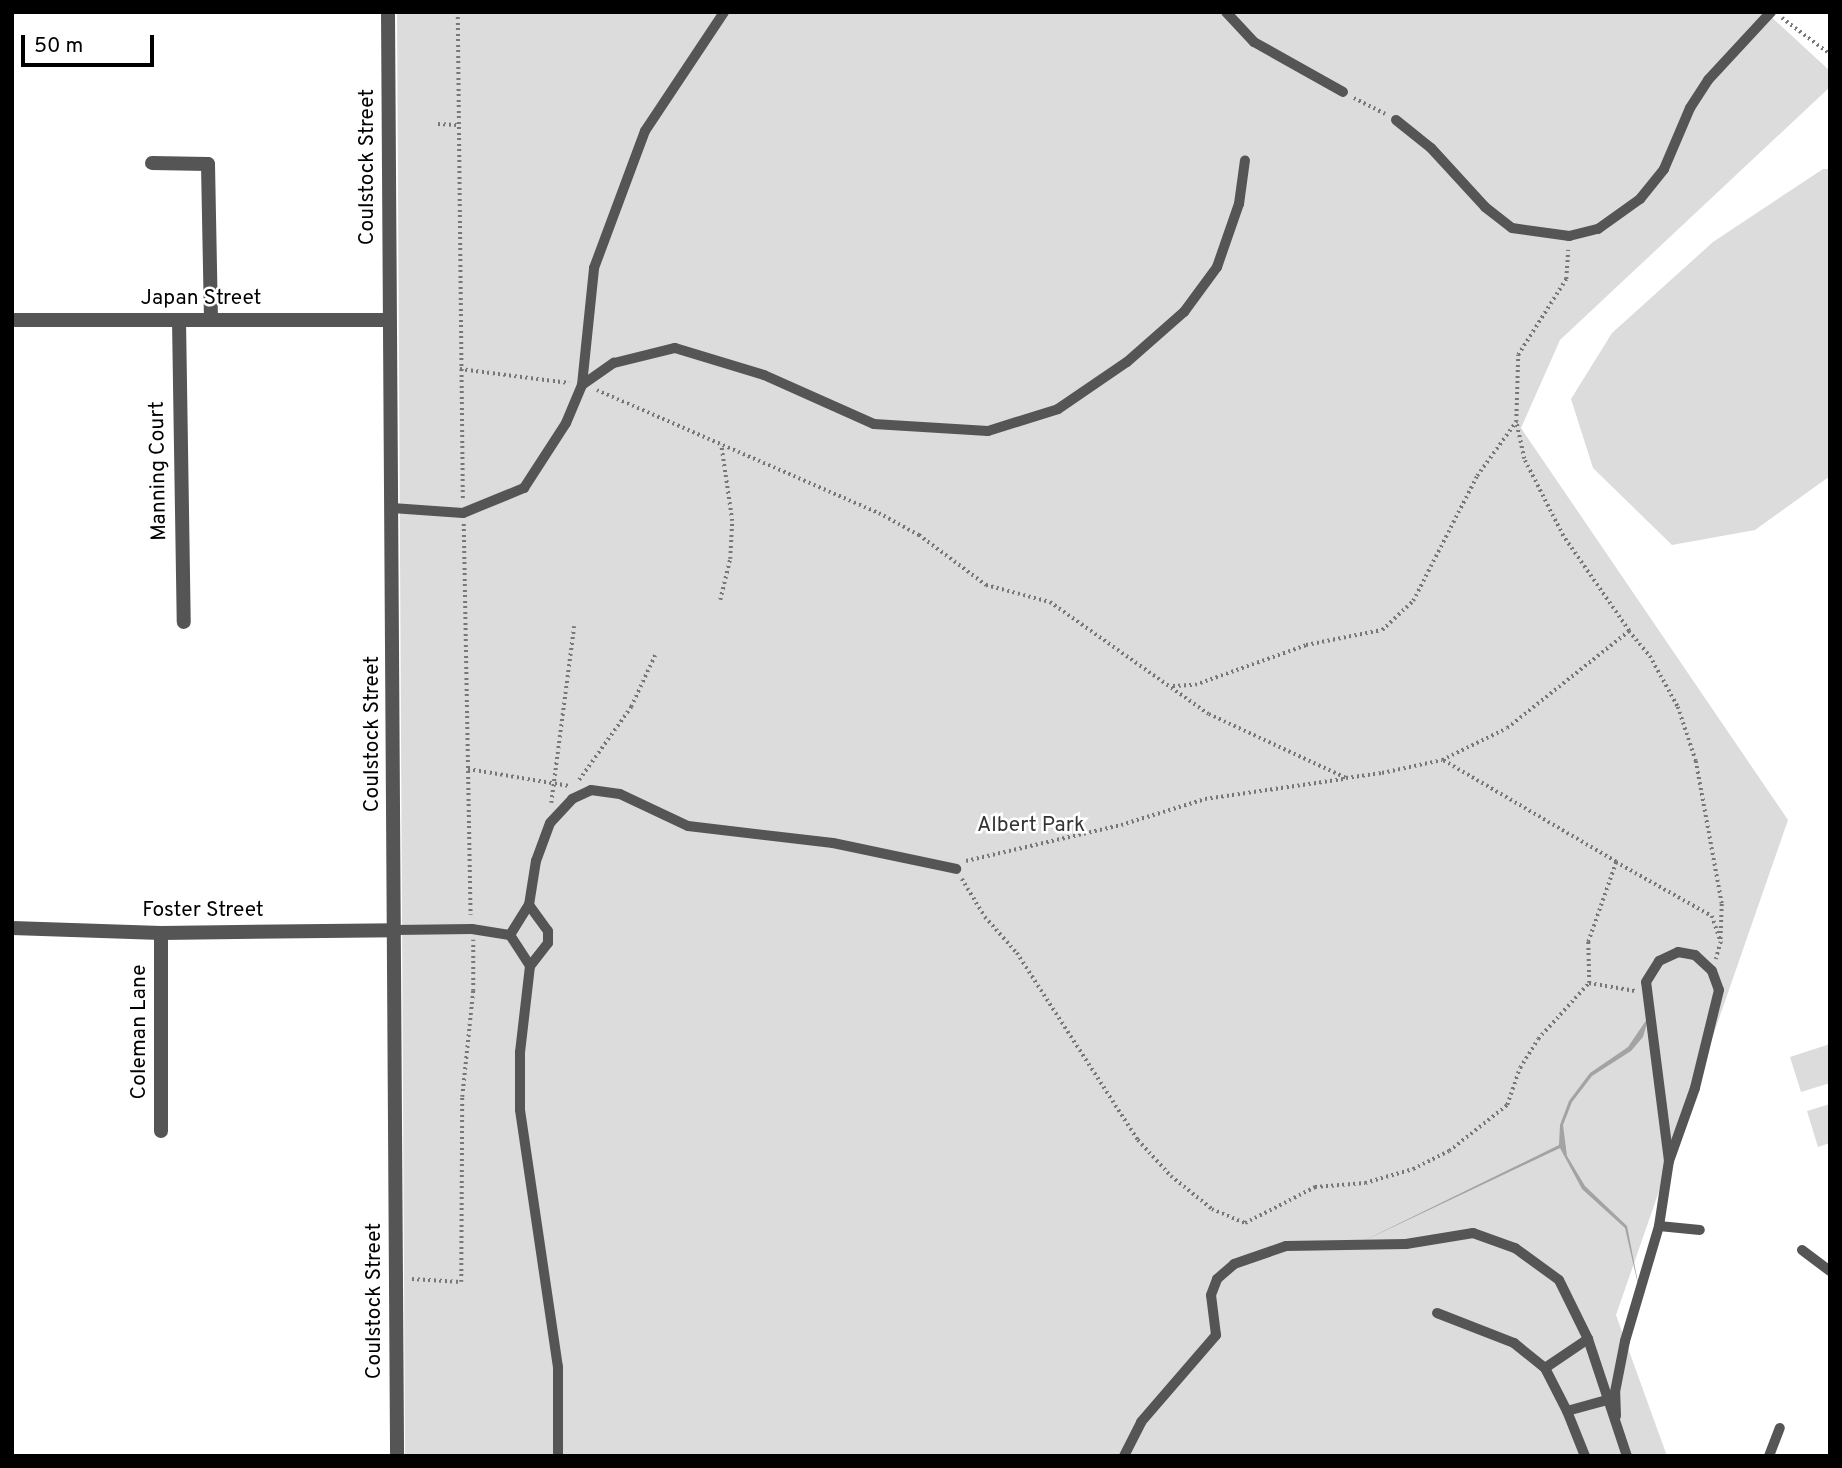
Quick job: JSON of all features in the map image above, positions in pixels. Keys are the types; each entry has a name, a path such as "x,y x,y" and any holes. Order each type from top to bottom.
{"street":[{"name":"Coulstock Street","path":"388,12 397,1456"},
{"path":"152,163 208,164 211,320"},
{"name":"Japan Street","path":"12,320 389,320"},
{"name":"Manning Court","path":"178,320 184,622"},
{"name":"Foster Street","path":"12,928 161,933 394,930"},
{"name":"Coleman Lane","path":"161,933 162,1131"}],"lane":[{"path":"392,508 463,513 524,488 566,422 582,385 594,268 645,131 724,12"},
{"path":"1226,12 1254,42 1343,92"},
{"path":"1396,120 1431,148 1485,207 1512,228 1569,236 1617,220 1640,198 1664,169 1689,108 1708,80 1773,12"},
{"path":"582,385 614,363 675,348 764,375 874,424 988,431 1058,409 1128,362 1184,312 1217,267 1239,204 1245,160"},
{"path":"510,935 529,905 536,861 550,823 572,799 591,790 620,794 688,826 833,844 956,869"},
{"path":"529,905 548,931 548,943 530,966 520,1052 520,1110 558,1367 558,1456"},
{"path":"394,930 472,929 510,935 530,966"},
{"path":"1618,1434 1615,1392 1659,1226 1669,1161 1695,1088 1719,990 1712,971 1695,955 1678,952 1659,961 1646,982 1669,1161"},
{"path":"1659,1226 1700,1230"},
{"path":"1124,1456 1141,1422 1216,1335 1211,1295 1217,1279 1234,1264 1286,1246 1406,1244 1474,1233 1516,1248 1559,1280 1588,1339 1627,1456"},
{"path":"1802,1250 1830,1271"},
{"path":"1437,1313 1514,1343 1545,1368 1567,1411 1585,1456"},
{"path":"1545,1368 1588,1339"},
{"path":"1567,1411 1607,1400"},
{"path":"1769,1456 1780,1428"}],"path":[{"path":"396,1279 461,1282 462,1097 473,990 460,369 458,12"},
{"path":"1773,12 1830,54"},
{"path":"1343,92 1396,120"},
{"path":"438,124 457,125"},
{"path":"1569,236 1566,279 1518,355 1516,422 1524,458 1563,536 1629,631 1650,656 1678,707 1696,761 1722,904 1721,942 1712,971"},
{"path":"460,369 582,385 899,524 986,585 1050,602 1209,715 1346,778"},
{"path":"1171,686 1195,685 1306,645 1382,630 1413,601 1477,476 1516,422"},
{"path":"720,600 730,559 732,520 721,445"},
{"path":"550,823 552,783 574,626"},
{"path":"1616,862 1588,942 1589,983 1538,1039 1520,1068 1507,1105 1448,1151 1413,1169 1366,1183 1315,1187 1245,1223 1212,1209 1138,1140 1024,964 985,917 956,869 971,857 1121,825 1205,799 1346,778 1442,760 1507,728 1629,631"},
{"path":"574,787 631,707 655,655"},
{"path":"1442,760 1712,916 1721,942"},
{"path":"468,769 591,790"},
{"path":"1589,983 1647,993"}],"green space":[{"name":"Albert Park","path":"397,12 1766,12 1830,71 1830,87 1560,340 1521,428 1788,820 1616,1315 1667,1456 405,1456"},
{"path":"1823,169 1830,169 1830,476 1755,530 1672,545 1593,468 1571,399 1612,333 1713,242"},
{"path":"1830,1044 1830,1083 1801,1092 1790,1057"},
{"path":"1830,1104 1830,1143 1818,1147 1807,1111"}],"shaded area":[{"path":"1649,1016 1643,1037 1631,1051 1592,1076 1572,1102 1563,1125 1567,1156 1585,1186 1627,1226 1640,1293 1625,1228 1582,1189 1560,1148 1357,1244 1559,1145 1560,1125 1569,1101 1590,1073 1628,1047"}]}
